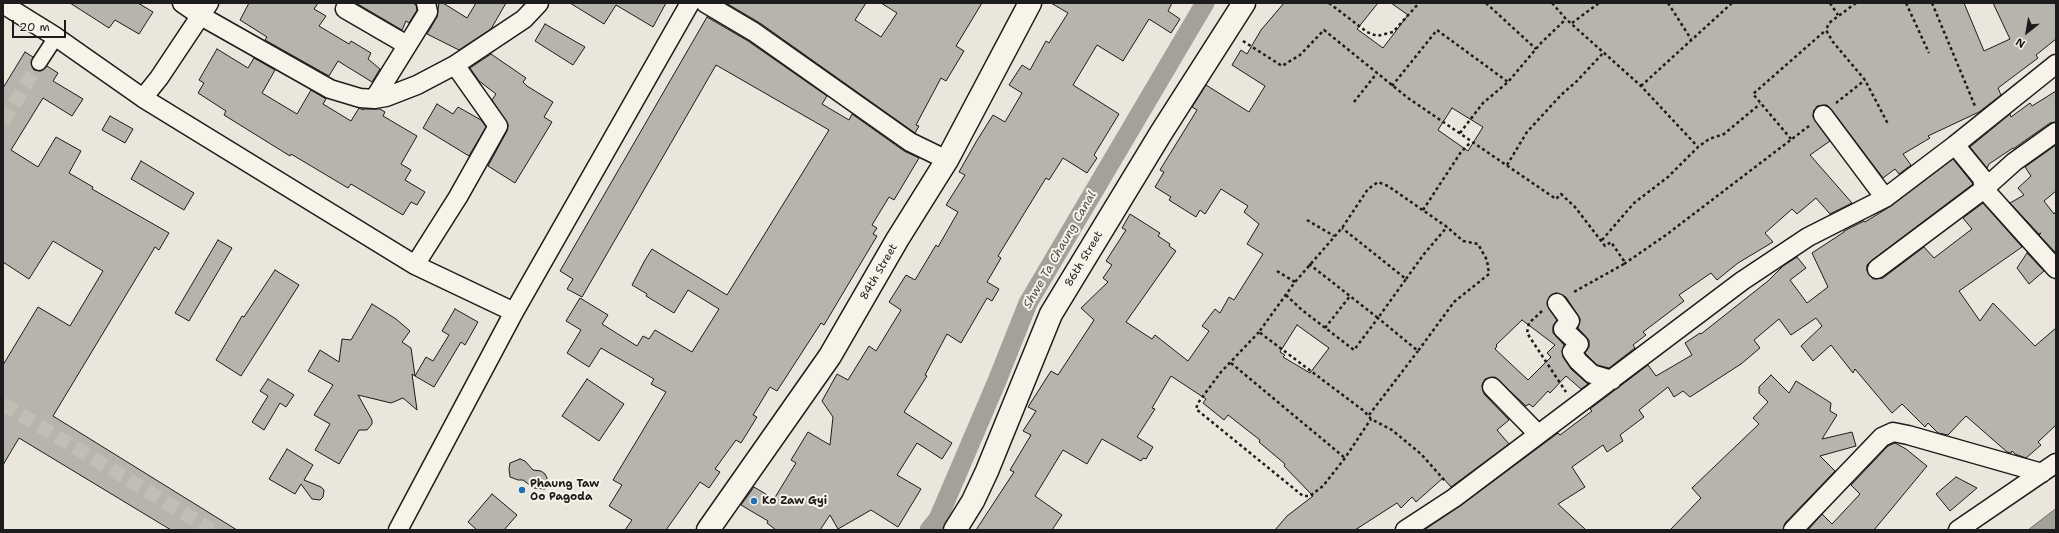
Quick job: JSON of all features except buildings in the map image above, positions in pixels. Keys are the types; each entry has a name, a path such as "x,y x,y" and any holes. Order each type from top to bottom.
{"main road":[{"name":"84th Street","path":"708,530 830,356 946,160 1030,3"},
{"name":"86th Street","path":"955,530 973,501 987,472 1051,314 1161,133 1244,3"}],"street":[{"path":"182,3 205,9 330,89 360,98 374,99 386,97 417,85 455,65 524,19 539,3"},
{"path":"374,99 428,12 426,3"},
{"path":"398,530 514,312 690,3"},
{"path":"705,3 754,32 910,142 946,160"},
{"path":"3,4 56,37 143,98 415,265 514,312"},
{"path":"143,98 205,9"},
{"path":"345,9 407,45"},
{"path":"39,63 56,37"},
{"path":"1405,530 1454,498 1755,273 1808,237 1885,198 1955,146 1982,122 2056,64"},
{"path":"415,265 458,198 498,126 455,65"},
{"path":"1823,115 1885,198"},
{"path":"1877,269 1984,189 2014,162 2056,132"},
{"path":"1955,146 1982,178 1984,189 2056,269"},
{"path":"1557,303 1570,321 1563,329 1579,344 1572,352 1578,361 1592,374 1612,380"},
{"path":"1492,388 1538,434"},
{"path":"1793,530 1882,437 1893,432 2049,468"},
{"path":"1958,530 2049,468"}],"path":[{"path":"1329,3 1367,32 1376,36 1393,32 1419,3"},
{"path":"1486,3 1536,49"},
{"path":"1552,3 1566,19 1641,86 1698,147"},
{"path":"1572,23 1599,3"},
{"path":"1668,3 1691,39"},
{"path":"1641,86 1732,3"},
{"path":"1830,3 1838,15"},
{"path":"1791,139 1753,94 1826,30 1829,23 1838,15 1856,3"},
{"path":"1906,3 1929,53"},
{"path":"1932,3 1982,122"},
{"path":"1460,133 1483,103 1508,82 1536,49 1566,19"},
{"path":"1227,30 1282,66 1300,55 1324,30 1392,86 1471,142 1556,199 1561,194 1602,240 1605,246 1611,242 1624,261 1624,264"},
{"path":"1392,86 1437,30 1508,82"},
{"path":"1826,30 1833,42 1865,80 1888,124"},
{"path":"1507,165 1527,132 1604,52"},
{"path":"1354,102 1377,73"},
{"path":"1574,407 1545,359 1527,333 1529,324 1541,312 1624,264 1672,230 1823,115 1865,80"},
{"path":"1602,240 1634,203 1649,190 1668,177 1698,147 1709,139 1724,134 1760,104"},
{"path":"1423,210 1461,152 1471,142"},
{"path":"1369,415 1454,302 1488,274 1487,260 1478,244 1463,241 1447,227 1423,210 1378,182 1368,189 1342,228 1295,282 1259,332 1221,372 1198,403 1196,409 1306,497 1310,496 1323,486 1345,458 1371,419"},
{"path":"1307,220 1334,236"},
{"path":"1286,295 1354,350 1424,254 1447,227"},
{"path":"1342,228 1406,279"},
{"path":"1310,264 1418,351"},
{"path":"1277,271 1295,282"},
{"path":"1325,328 1350,296"},
{"path":"1259,332 1369,415 1371,419 1392,430 1421,454 1445,480 1454,498"},
{"path":"1231,363 1345,458"}],"shaded area":[{"path":"2056,509 2056,530 2028,530 2054,510"}],"waterway":[{"name":"Shwe Ta Chaung Canal","path":"929,530 938,519 997,381 1028,303 1205,3"}],"tunnel":[{"path":"3,122 39,63"},
{"path":"3,404 212,530"}],"place":[{"name":"Phaung Taw Oo Pagoda","path":"522,490"},
{"name":"Ko Zaw Gyi","path":"754,501"}]}
